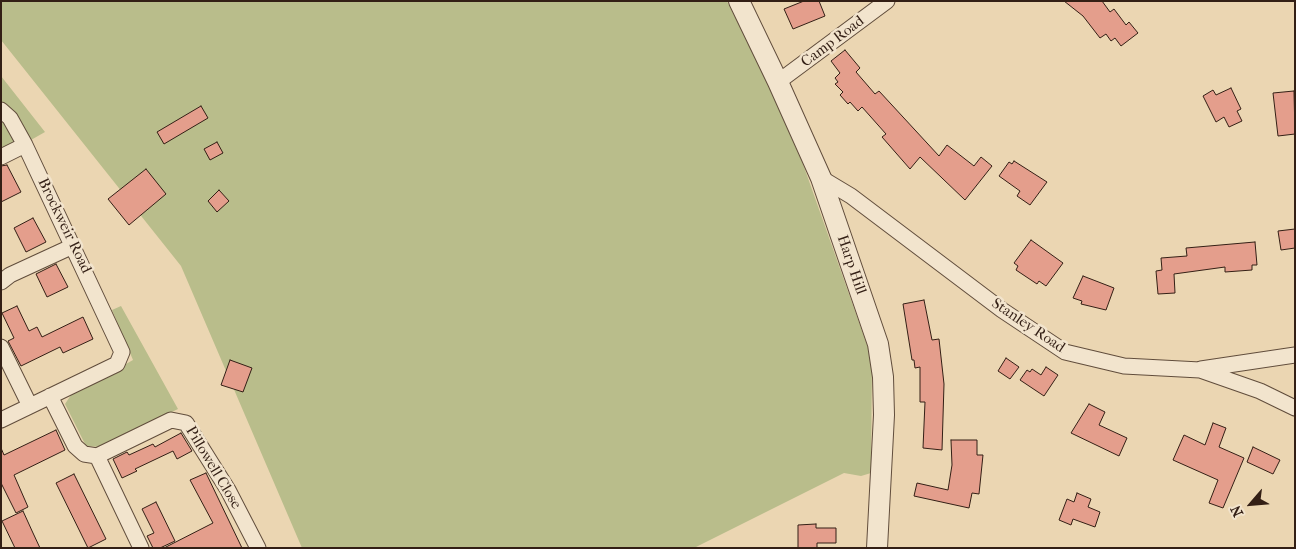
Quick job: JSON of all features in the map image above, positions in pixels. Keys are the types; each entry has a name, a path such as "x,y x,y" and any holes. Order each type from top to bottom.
{"street":[{"name":"Harp Hill","path":"739,1 821,178 874,329 881,359 884,415 876,548"},
{"name":"Camp Road","path":"778,82 887,1"},
{"name":"Brockweir Road","path":"1,110 10,118 25,145 121,347 121,357 117,364 50,396"},
{"path":"1,157 25,145"},
{"name":"Stanley Road","path":"821,178 851,196 1002,310 1065,352 1124,366 1200,370 1252,388 1295,408"},
{"path":"1,282 10,274 73,246"},
{"path":"1,347 30,406"},
{"path":"1200,370 1295,355"},
{"path":"1252,388 1255,360"},
{"path":"1,420 50,396 75,446 84,454 97,456 141,548"},
{"name":"Pillowell Close","path":"97,456 171,420 186,422 228,490 258,548"}],"green space":[{"path":"1,1 727,1 766,80 803,164 872,359 871,473 861,476 844,473 694,548 302,548 181,266 1,40"},
{"path":"1,76 45,132 1,157"},
{"path":"121,306 178,409 100,447 86,446 65,404 71,395 133,360 112,310"}],"building":[{"path":"804,1 819,1 825,16 793,29 784,9"},
{"path":"1064,1 1102,1 1110,12 1114,9 1126,25 1129,22 1138,33 1121,46 1115,38 1111,41 1106,34 1100,38 1083,16"},
{"path":"845,50 860,68 856,72 875,94 879,91 939,156 947,145 974,166 981,157 992,166 965,200 920,157 910,169 882,137 886,134 862,107 858,111 840,95 843,92 835,84 838,82 835,78 840,73 831,61"},
{"path":"1231,88 1241,109 1237,111 1242,121 1229,127 1224,117 1216,122 1203,96 1213,90 1216,95"},
{"path":"1294,91 1295,134 1278,136 1273,93"},
{"path":"201,106 208,118 164,144 157,132"},
{"path":"217,142 223,153 210,160 204,149"},
{"path":"1014,161 1047,182 1030,205 1017,196 1020,191 999,176 1009,162 1012,164"},
{"path":"7,165 21,192 1,202 1,166"},
{"path":"146,169 166,194 129,225 108,199"},
{"path":"219,190 229,201 217,212 208,201"},
{"path":"33,218 46,242 26,252 14,228"},
{"path":"1295,229 1295,248 1281,250 1278,231"},
{"path":"1031,240 1063,263 1046,286 1039,281 1037,284 1016,270 1018,266 1014,263"},
{"path":"1255,242 1257,265 1252,265 1252,270 1225,272 1225,267 1174,274 1175,293 1158,294 1156,271 1162,270 1161,258 1187,256 1186,248"},
{"path":"56,264 68,287 47,297 36,274"},
{"path":"1083,276 1114,288 1106,310 1081,304 1082,301 1073,298"},
{"path":"924,300 932,340 939,339 944,384 942,450 923,448 925,402 920,402 920,367 915,368 914,360 912,360 903,304"},
{"path":"17,306 29,331 37,327 42,337 83,317 93,339 63,353 60,347 21,366 8,341 14,338 2,313"},
{"path":"1006,358 1019,367 1010,379 998,371"},
{"path":"230,360 252,368 243,392 221,385"},
{"path":"1046,367 1058,375 1044,396 1020,380 1027,370 1030,372 1032,369 1041,375"},
{"path":"1089,404 1105,412 1099,425 1127,438 1119,456 1071,433"},
{"path":"1213,423 1226,428 1219,447 1244,458 1223,508 1209,503 1218,480 1173,460 1184,435 1205,445"},
{"path":"56,430 65,450 14,475 28,507 16,513 1,483 1,448 4,455"},
{"path":"181,433 192,451 177,459 173,451 135,469 137,471 122,478 113,459 127,452 129,455 153,444 155,447"},
{"path":"951,440 977,440 977,455 983,455 979,494 972,493 969,508 914,496 917,483 948,490 952,465"},
{"path":"1253,447 1280,460 1273,474 1247,462"},
{"path":"206,473 242,548 164,548 213,523 190,480"},
{"path":"74,474 106,539 88,548 56,483"},
{"path":"1077,493 1091,499 1088,507 1100,512 1095,527 1073,519 1071,525 1059,520 1067,499 1074,502"},
{"path":"156,502 175,541 160,548 153,548 147,536 154,533 142,509"},
{"path":"23,511 40,548 15,548 2,521"},
{"path":"816,524 816,528 836,528 836,543 817,543 817,548 798,548 798,525"}]}
